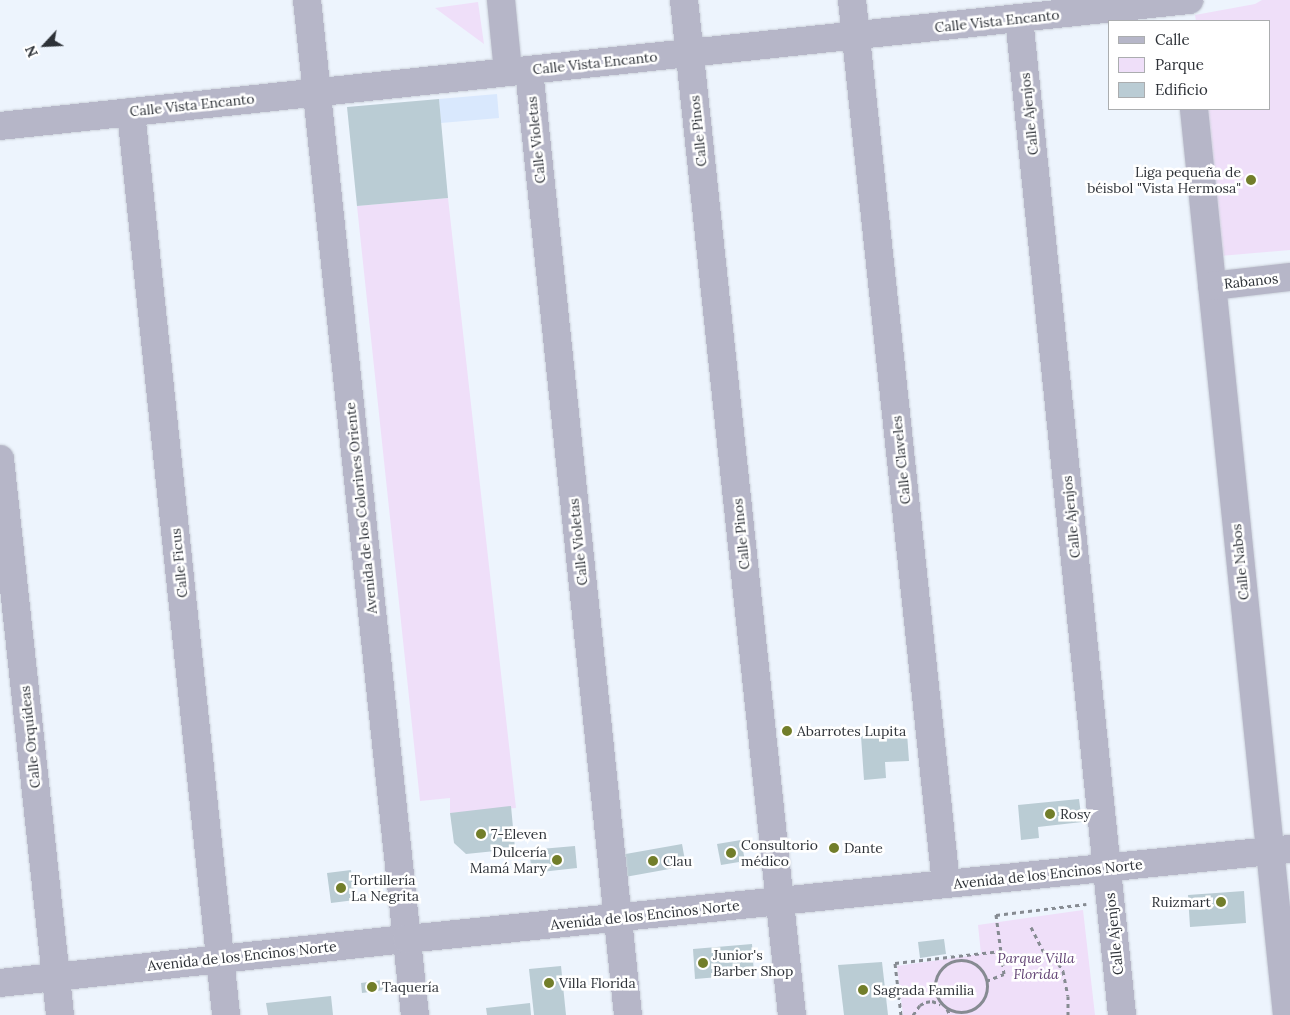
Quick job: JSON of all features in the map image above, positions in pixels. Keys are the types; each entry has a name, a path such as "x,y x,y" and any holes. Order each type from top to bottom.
{"street":[{"name":"Avenida de los Colorines Oriente","path":"306,0 415,1015"},
{"name":"Calle Violetas","path":"501,0 519,71 628,1015"},
{"name":"Calle Pinos","path":"684,0 792,1015"},
{"name":"Calle Claveles","path":"852,0 946,884"},
{"name":"Calle Vista Encanto","path":"0,126 856,36 1034,11 1189,0"},
{"path":"1183,1 1185,20"},
{"name":"Calle Ajenjos","path":"1034,11 1107,868 1122,1015"},
{"name":"Calle Nabos","path":"1194,110 1212,286 1280,850 1287,1015"},
{"name":"Calle Ficus","path":"131,112 226,1015"},
{"name":"Rabanos","path":"1212,286 1290,277"},
{"name":"Calle Orquídeas","path":"0,460 8,605 60,1015"},
{"name":"Avenida de los Encinos Norte","path":"0,983 407,939 1280,850"}],"path":[{"path":"986,981 1004,974 996,915 1087,904 1088,913"},
{"path":"1031,927 1043,951 1054,956 1064,971 1068,996 1068,1015"},
{"path":"901,1015 895,963 1001,951"},
{"path":"954,961 971,962 978,967 986,981 983,998 971,1010 954,1011 940,1002 936,994 936,977 940,970 954,961"},
{"path":"912,1015 920,1005 932,1001 944,1006 955,1015"},
{"path":"944,1006 950,1015"}],"shaded area":[{"path":"497,94 499,118 441,123 439,99"}],"green space":[{"name":"Liga pequeña de béisbol \"Vista Hermosa\"","path":"1262,0 1290,0 1290,250 1220,256 1205,110 1270,110 1270,20 1196,20 1195,15 1255,4"},
{"path":"478,2 484,44 435,8"},
{"path":"448,198 516,808 450,813 450,798 420,801 357,206"},
{"name":"Parque Villa Florida","path":"1083,910 1095,1015 903,1015 897,966 981,954 978,925"}],"building":[{"path":"439,99 448,198 357,206 347,107"},
{"path":"907,733 909,761 885,762 886,778 864,780 861,736"},
{"name":"Rosy","path":"1079,799 1082,822 1038,827 1039,838 1021,840 1018,805"},
{"path":"511,806 515,849 466,854 454,843 450,813"},
{"name":"Consultorio médico","path":"741,840 745,861 721,865 717,844"},
{"name":"Clau","path":"682,844 686,866 625,877 620,855"},
{"path":"575,846 577,868 532,873 529,850"},
{"path":"351,870 355,900 331,903 327,873"},
{"path":"1244,891 1246,923 1190,927 1188,895"},
{"path":"944,939 946,954 920,958 918,942"},
{"path":"752,944 754,974 695,979 693,949"},
{"name":"Sagrada Familia","path":"882,962 888,1015 844,1015 838,965"},
{"path":"561,966 566,1015 534,1015 529,969"},
{"name":"Taquería","path":"383,980 384,990 362,993 361,983"},
{"path":"331,996 333,1015 268,1015 266,1003"},
{"path":"530,1003 531,1015 487,1015 486,1008"}],"place":[{"name":"Liga pequeña de béisbol \"Vista Hermosa\"","path":"1251,180"},
{"name":"Abarrotes Lupita","path":"787,731"},
{"name":"Rosy","path":"1050,814"},
{"name":"7-Eleven","path":"481,834"},
{"name":"Dante","path":"834,848"},
{"name":"Consultorio médico","path":"731,853"},
{"name":"Dulcería Mamá Mary","path":"557,860"},
{"name":"Clau","path":"653,861"},
{"name":"Tortillería La Negrita","path":"341,888"},
{"name":"Ruizmart","path":"1221,902"},
{"name":"Junior's Barber Shop","path":"703,963"},
{"name":"Villa Florida","path":"549,983"},
{"name":"Taquería","path":"372,987"},
{"name":"Sagrada Familia","path":"863,990"}]}
